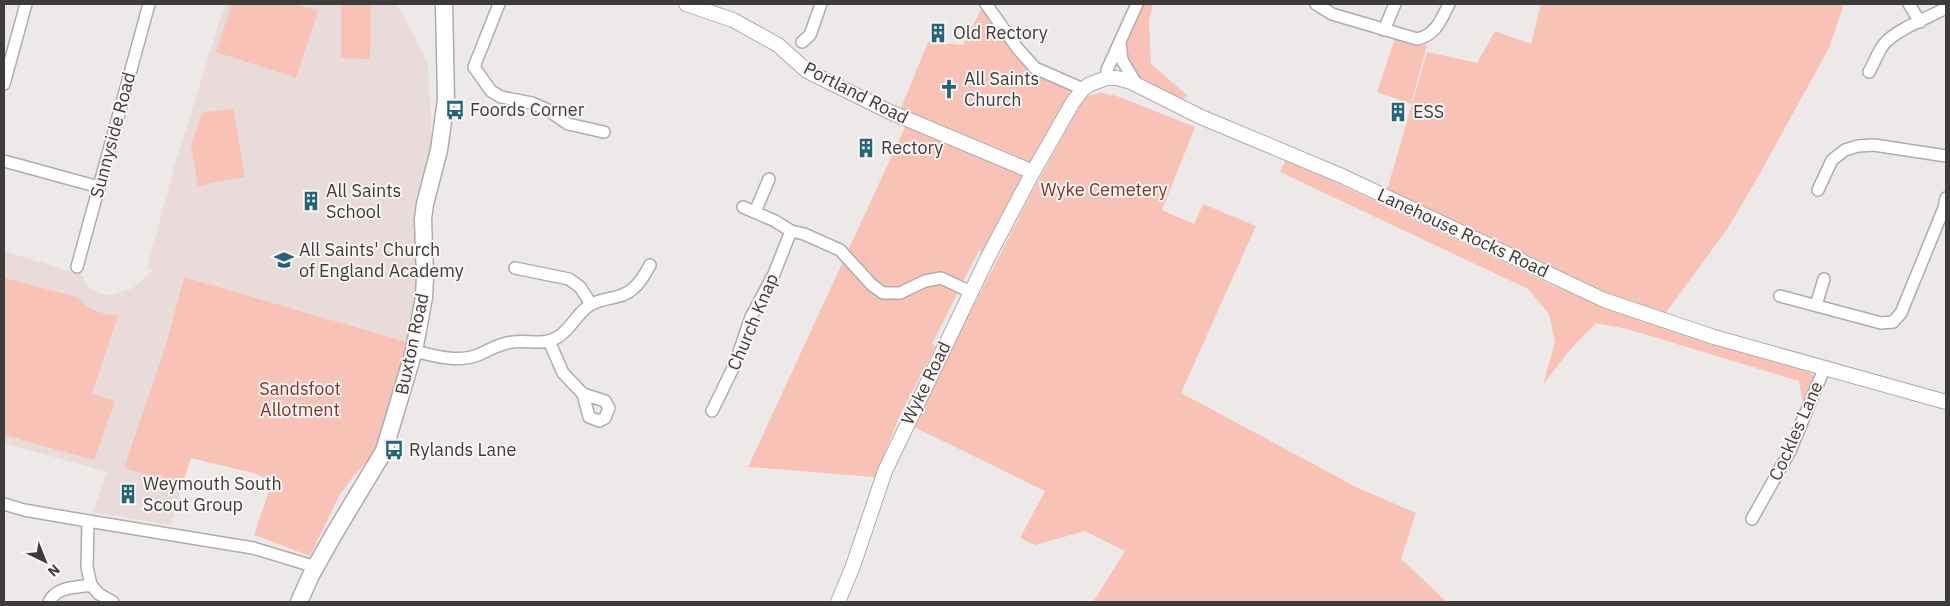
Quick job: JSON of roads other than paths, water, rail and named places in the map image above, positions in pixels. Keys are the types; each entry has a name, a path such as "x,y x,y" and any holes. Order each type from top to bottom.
{"highway":[{"name":"Buxton Road","path":"300,602 316,567 384,451 414,351 423,304 425,276 423,219 425,204 440,150 446,100 444,4"}],"main road":[{"name":"Portland Road","path":"686,4 733,20 778,45 807,71 890,112 1033,172"},
{"path":"1033,172 1073,102 1083,89 1096,81 1107,78"},
{"name":"Lanehouse Rocks Road","path":"1107,78 1117,78 1137,85 1201,117 1342,176 1604,300 1714,337 1946,402"},
{"name":"Wyke Road","path":"838,602 853,566 884,471 901,433 1033,172"}],"street":[{"path":"4,84 26,4"},
{"name":"Sunnyside Road","path":"77,267 150,4"},
{"path":"499,4 474,67 491,91 501,97 541,106 568,124 604,132"},
{"path":"802,42 810,35 821,4"},
{"path":"986,4 1018,50 1035,68 1083,89"},
{"path":"1107,78 1108,70 1137,4"},
{"path":"1316,4 1332,14 1417,39 1431,34 1437,28 1449,4"},
{"path":"1384,30 1395,4"},
{"path":"1909,4 1920,22"},
{"path":"1869,72 1881,49 1887,42 1946,8"},
{"path":"1120,41 1119,47 1122,60 1137,85"},
{"path":"1818,190 1832,160 1845,150 1858,146 1874,145 1946,156"},
{"path":"4,161 99,187"},
{"path":"755,212 769,179"},
{"path":"1780,296 1882,323 1890,323 1901,313 1944,208 1946,198"},
{"path":"743,207 775,221 790,231 804,234 840,250 872,285 883,293 900,293 925,281 942,278 971,292"},
{"name":"Church Knap","path":"712,411 735,364 751,317 774,274 790,231"},
{"path":"414,351 455,360 477,355 506,343 539,343 549,341 566,331 591,304 629,292 642,280 650,265"},
{"path":"515,268 569,279 580,287 591,304"},
{"path":"1816,305 1824,279"},
{"path":"549,341 558,365 583,394"},
{"name":"Cockles Lane","path":"1752,520 1790,451 1824,369"},
{"path":"4,504 24,510 253,548 316,567"},
{"path":"88,521 87,567 91,585 99,594 113,602"},
{"path":"50,602 55,593 62,590 91,585"}],"place":[{"name":"Old Rectory","path":"938,33"},
{"name":"All Saints Church","path":"949,89"},
{"name":"Foords Corner","path":"455,110"},
{"name":"ESS","path":"1398,112"},
{"name":"Rectory","path":"866,148"},
{"name":"All Saints School","path":"311,201"},
{"name":"All Saints' Church of England Academy","path":"284,260"},
{"name":"Rylands Lane","path":"394,450"},
{"name":"Weymouth South Scout Group","path":"128,494"}],"park label":[{"name":"Wyke Cemetery","path":"1104,190"},
{"name":"Sandsfoot Allotment","path":"300,399"}]}
